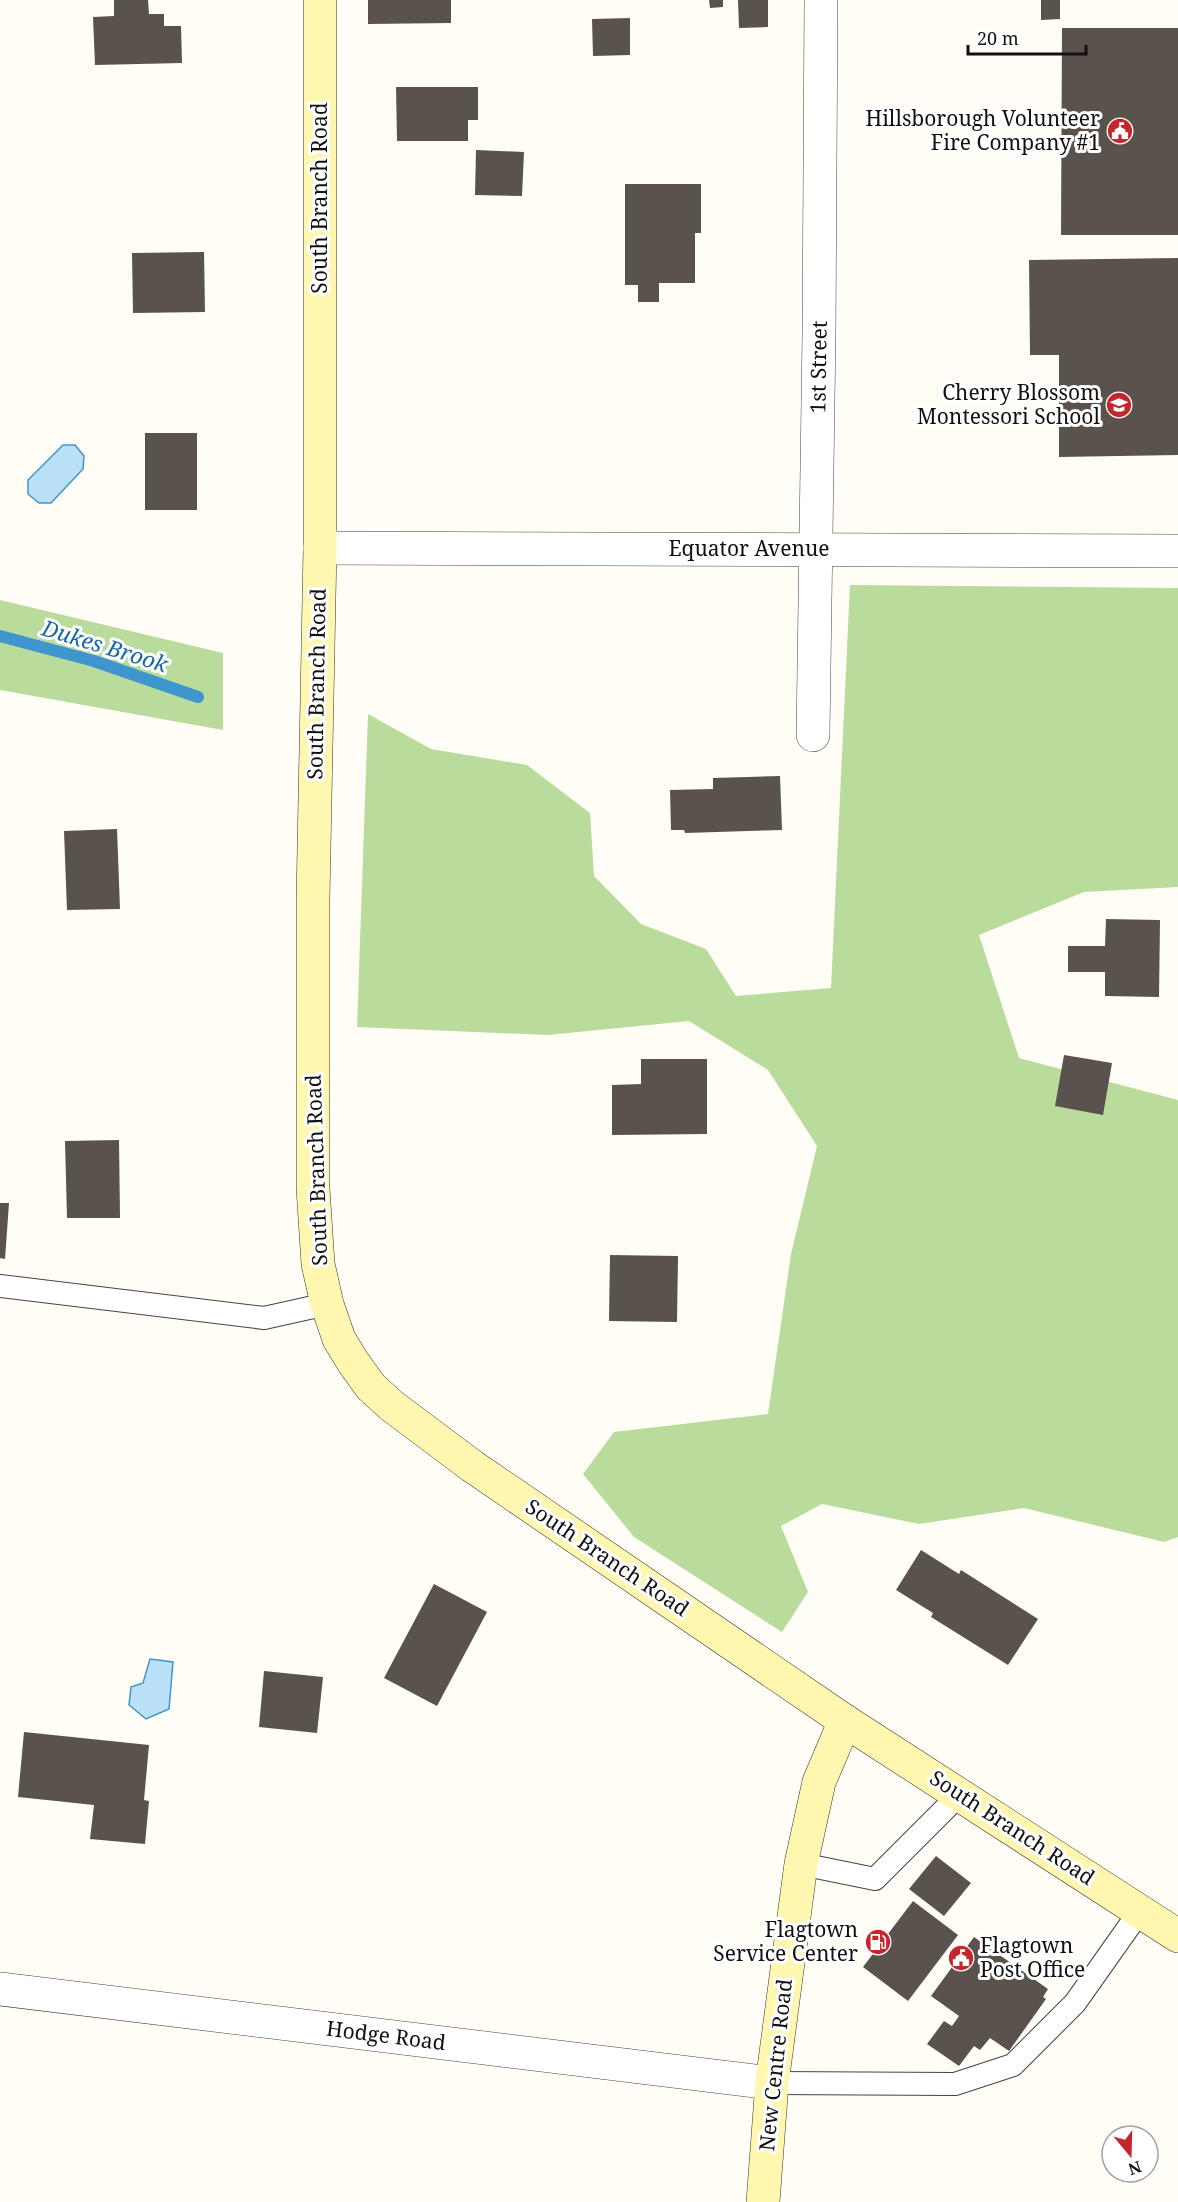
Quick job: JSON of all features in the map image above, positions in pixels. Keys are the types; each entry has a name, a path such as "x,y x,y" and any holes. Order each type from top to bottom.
{"street":[{"name":"South Branch Road","path":"320,0 320,548 313,899 314,1188 318,1264 327,1304 339,1339 371,1387 392,1406 472,1466 845,1721 1178,1936"},
{"name":"1st Street","path":"813,735 822,0"},
{"name":"Equator Avenue","path":"320,548 1178,551"},
{"name":"New Centre Road","path":"763,2202 772,2083 801,1864 819,1782 845,1721"},
{"name":"Hodge Road","path":"0,1989 772,2083"}],"lane":[{"path":"0,1286 264,1318 327,1304"},
{"path":"801,1864 875,1879 959,1795"},
{"path":"772,2083 955,2084 1013,2065 1075,2003 1140,1911"}],"green space":[{"path":"850,585 1178,588 1178,887 1084,892 979,935 1019,1058 1178,1100 1178,1537 1164,1542 1024,1508 919,1524 822,1504 781,1526 808,1592 782,1632 634,1537 583,1474 614,1432 768,1414 791,1254 817,1146 768,1070 689,1021 548,1035 357,1027 368,714 431,749 527,765 590,813 594,876 641,924 706,949 736,996 831,988"},
{"path":"0,600 223,653 223,730 0,690"}],"water":[{"path":"63,445 75,445 84,456 83,469 51,503 39,503 28,494 28,480"},
{"path":"150,1659 173,1662 169,1709 146,1719 129,1705 131,1687 143,1683"}],"building":[{"path":"114,0 148,0 149,14 164,14 164,26 181,26 182,63 95,65 93,17 114,16"},
{"path":"368,0 451,0 451,23 368,24"},
{"path":"709,0 723,0 723,7 710,8"},
{"path":"738,0 768,0 768,27 739,28"},
{"path":"1041,0 1060,0 1060,19 1041,20"},
{"path":"630,18 630,55 593,56 592,19"},
{"name":"Hillsborough Volunteer Fire Company #1","path":"1062,28 1178,28 1178,235 1061,235"},
{"path":"396,87 478,87 478,120 468,120 468,141 397,141"},
{"path":"476,150 524,152 522,196 475,195"},
{"path":"625,184 701,184 701,233 695,233 695,283 659,283 659,302 638,302 638,285 625,285"},
{"path":"204,252 205,312 133,313 132,253"},
{"name":"Cherry Blossom Montessori School","path":"1178,258 1178,455 1059,457 1059,355 1030,355 1029,260"},
{"path":"145,433 197,433 197,510 145,510"},
{"path":"780,776 782,830 685,833 684,830 671,830 670,790 713,789 713,778"},
{"path":"117,829 120,909 67,910 64,831"},
{"path":"1106,919 1160,920 1159,997 1105,996 1105,972 1068,972 1068,946 1105,946"},
{"path":"1064,1055 1112,1063 1103,1115 1055,1106"},
{"path":"641,1059 707,1059 707,1134 612,1135 612,1085 641,1084"},
{"path":"119,1140 120,1218 67,1218 65,1141"},
{"path":"0,1203 9,1203 5,1259 0,1258"},
{"path":"610,1255 678,1256 677,1322 609,1321"},
{"path":"921,1550 959,1574 961,1570 1038,1619 1008,1665 931,1617 933,1613 896,1590"},
{"path":"434,1584 487,1612 437,1706 384,1678"},
{"path":"264,1671 323,1677 317,1733 259,1727"},
{"path":"24,1732 149,1745 144,1800 149,1801 145,1844 90,1839 94,1805 18,1797"},
{"path":"936,1856 971,1883 944,1916 909,1889"},
{"path":"913,1901 958,1935 908,2001 863,1967"},
{"path":"974,1937 1048,1989 1043,1997 1046,1999 1009,2051 990,2038 980,2050 974,2046 959,2066 927,2044 944,2021 952,2026 959,2016 931,1996"}],"waterway":[{"name":"Dukes Brook","path":"0,636 94,661 198,697"}],"place":[{"name":"Hillsborough Volunteer Fire Company #1","path":"1120,131"},
{"name":"Cherry Blossom Montessori School","path":"1119,405"},
{"name":"Flagtown Service Center","path":"878,1942"},
{"name":"Flagtown Post Office","path":"961,1958"}]}
